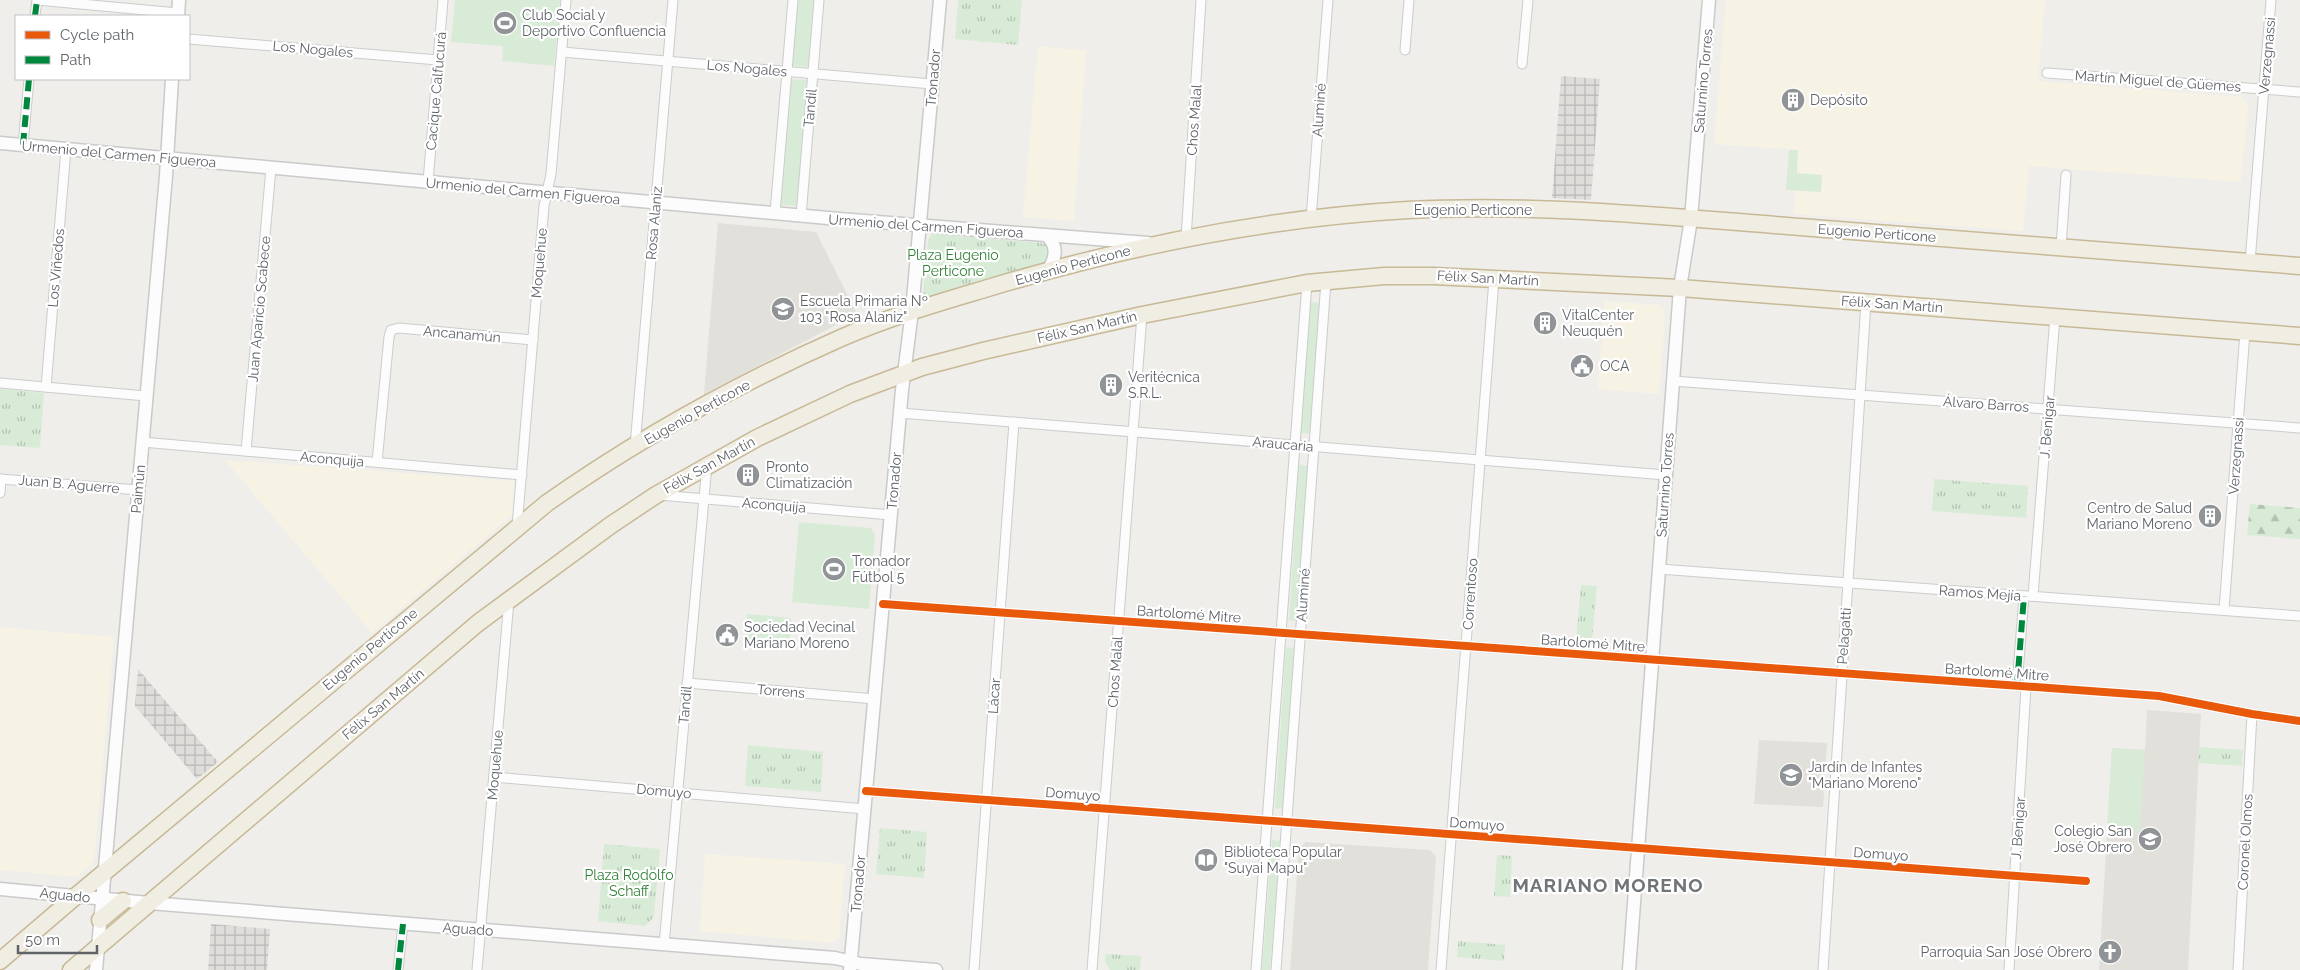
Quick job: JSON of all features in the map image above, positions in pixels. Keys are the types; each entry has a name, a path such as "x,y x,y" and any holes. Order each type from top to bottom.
{"highway":[{"name":"Eugenio Perticone","path":"0,961 516,527 577,482 708,405 844,337 912,311 1049,269 1106,254 1158,244 1310,219 1411,210 1484,208 1575,211 1691,219 2300,266"},
{"name":"Félix San Martín","path":"72,970 473,628 616,522 706,465 819,408 904,373 983,351 1142,315 1307,283 1410,276 1494,278 1680,288 2300,336"},
{"path":"100,920 123,901"}],"street":[{"path":"35,15 37,0 178,10"},
{"name":"Cacique Calfucurá","path":"428,182 443,0"},
{"name":"Moquehue","path":"516,527 544,206 551,174 566,0"},
{"name":"Rosa Alaniz","path":"636,446 673,0"},
{"name":"Tandil","path":"775,213 793,0"},
{"name":"Tandil","path":"801,216 819,0"},
{"name":"Tronador","path":"851,966 900,413 912,311 940,0"},
{"name":"Chos Malal","path":"1186,239 1201,0"},
{"name":"Aluminé","path":"1310,219 1328,0"},
{"path":"1405,50 1409,0"},
{"path":"1522,64 1528,0"},
{"name":"Saturnino Torres","path":"1630,970 1680,288 1691,219 1709,0"},
{"name":"Verzegnassi","path":"2250,262 2271,0"},
{"name":"Los Nogales","path":"190,39 438,60"},
{"name":"Los Nogales","path":"562,52 932,84"},
{"name":"Martín Miguel de Güemes","path":"2047,73 2300,92"},
{"path":"23,145 29,80"},
{"name":"Paimún","path":"96,970 167,159 172,80"},
{"name":"Urmenio del Carmen Figueroa","path":"0,143 801,216 1158,244"},
{"name":"Los Viñedos","path":"46,387 66,149"},
{"name":"Juan Aparicio Scabece","path":"246,451 271,168"},
{"path":"2061,247 2066,175"},
{"path":"1046,234 1053,242 1055,250 1054,259 1049,269"},
{"name":"Correntoso","path":"1441,970 1494,278"},
{"name":"Aluminé","path":"1276,970 1326,281"},
{"name":"Aluminé","path":"1256,970 1307,283"},
{"name":"Pelagatti","path":"1823,970 1866,302"},
{"name":"Chos Malal","path":"1092,970 1142,315"},
{"name":"J. Benigar","path":"2009,970 2015,876 2022,686 2056,317"},
{"name":"Ancanamún","path":"377,462 391,330 399,328 533,340"},
{"name":"Verzegnassi","path":"2224,610 2245,332"},
{"name":"Álvaro Barros","path":"1673,381 2300,428"},
{"path":"0,383 146,396"},
{"name":"Araucaria","path":"900,413 1666,475"},
{"name":"Lácar","path":"974,970 1014,422"},
{"name":"Aconquija","path":"142,442 522,475"},
{"name":"Tandil","path":"664,945 706,465"},
{"path":"0,494 1,479"},
{"name":"Juan B. Aguerre","path":"1,479 138,490"},
{"name":"Aconquija","path":"656,495 891,515"},
{"name":"Ramos Mejía","path":"1659,569 2300,616"},
{"name":"Moquehue","path":"476,970 510,600"},
{"name":"Bartolomé Mitre","path":"883,604 2169,697 2252,714 2300,721"},
{"name":"Torrens","path":"687,683 875,699"},
{"name":"Coronel Olmos","path":"2238,970 2252,714"},
{"name":"Domuyo","path":"494,777 865,809"},
{"name":"Domuyo","path":"866,791 2086,881"},
{"name":"Aguado","path":"0,889 123,901 825,958 851,966 936,970"},
{"path":"398,970 403,924"}],"shaded area":[{"path":"1726,0 2045,0 2038,81 2241,97 2248,105 2241,182 2029,166 2023,231 1794,214 1798,150 1714,144"},
{"path":"1038,46 1086,51 1074,221 1023,217"},
{"path":"1561,76 1600,79 1591,200 1552,198"},
{"name":"Escuela Primaria Nº 103 \"Rosa Alaniz\"","path":"718,223 816,232 857,314 704,394"},
{"path":"1605,301 1660,305 1665,311 1659,394 1598,389"},
{"path":"225,460 514,481 512,515 372,633"},
{"path":"0,627 114,637 94,861 77,877 0,870"},
{"path":"138,669 218,762 197,779 135,706"},
{"name":"Colegio San José Obrero","path":"2147,710 2201,714 2188,970 2099,970 2112,748 2145,750"},
{"name":"Jardín de Infantes \"Mariano Moreno\"","path":"1759,740 1827,743 1823,807 1754,804"},
{"path":"1306,842 1430,850 1436,857 1428,970 1290,970 1299,848"},
{"path":"705,854 845,864 839,937 832,943 700,931"},
{"path":"211,924 270,929 267,970 208,970"}],"green space":[{"name":"Club Social y Deportivo Confluencia","path":"455,0 560,0 554,66 502,61 503,46 451,42"},
{"path":"797,0 814,0 808,67 791,65"},
{"path":"958,0 1022,0 1018,45 955,39"},
{"path":"790,79 807,80 797,206 780,205"},
{"path":"1789,150 1798,150 1797,173 1822,175 1821,192 1786,190"},
{"name":"Plaza Eugenio Perticone","path":"932,234 1042,243 1048,246 1050,254 1046,264 926,299 923,294 928,240"},
{"path":"1310,302 1320,303 1310,434 1300,433"},
{"path":"0,389 44,393 40,448 0,445"},
{"path":"1299,465 1308,466 1297,621 1289,620"},
{"path":"1934,479 2028,486 2026,518 1932,511"},
{"path":"2250,504 2300,508 2300,539 2247,535"},
{"name":"Tronador Fútbol 5","path":"799,522 871,528 875,535 869,609 792,602"},
{"path":"1581,585 1597,586 1592,640 1576,639"},
{"path":"747,614 791,618 789,649 745,645"},
{"path":"1286,647 1295,648 1283,809 1275,808"},
{"path":"748,745 823,752 821,792 745,786"},
{"path":"2199,747 2243,750 2242,766 2198,763"},
{"path":"2112,748 2145,750 2140,831 2107,829"},
{"path":"880,828 927,832 924,878 876,874"},
{"path":"1272,840 1280,841 1270,970 1262,970"},
{"name":"Plaza Rodolfo Schaff","path":"604,844 660,849 654,917 645,926 598,921"},
{"path":"1497,855 1512,856 1510,897 1494,896"},
{"path":"1458,941 1505,945 1504,961 1457,957"},
{"path":"1106,954 1141,956 1140,970 1110,970 1105,962"}],"marked path":[{"path":"35,15 37,0"},
{"path":"23,145 29,80"},
{"path":"2017,686 2024,596"},
{"path":"398,970 403,924"}],"cycle path":[{"path":"883,604 2159,696 2300,721"},
{"path":"866,791 2086,881"}],"place":[{"name":"Club Social y Deportivo Confluencia","path":"505,23"},
{"name":"Depósito","path":"1793,100"},
{"name":"Escuela Primaria Nº 103 \"Rosa Alaniz\"","path":"783,309"},
{"name":"VitalCenter Neuquén","path":"1545,323"},
{"name":"OCA","path":"1582,366"},
{"name":"Veritécnica S.R.L.","path":"1111,385"},
{"name":"Pronto Climatización","path":"748,475"},
{"name":"Centro de Salud Mariano Moreno","path":"2210,516"},
{"name":"Tronador Fútbol 5","path":"834,569"},
{"name":"Sociedad Vecinal Mariano Moreno","path":"727,635"},
{"name":"Jardín de Infantes \"Mariano Moreno\"","path":"1791,775"},
{"name":"Colegio San José Obrero","path":"2150,839"},
{"name":"Biblioteca Popular \"Suyai Mapu\"","path":"1206,860"},
{"name":"Parroquia San José Obrero","path":"2110,952"}],"district":[{"name":"MARIANO MORENO","path":"1608,885"}]}
